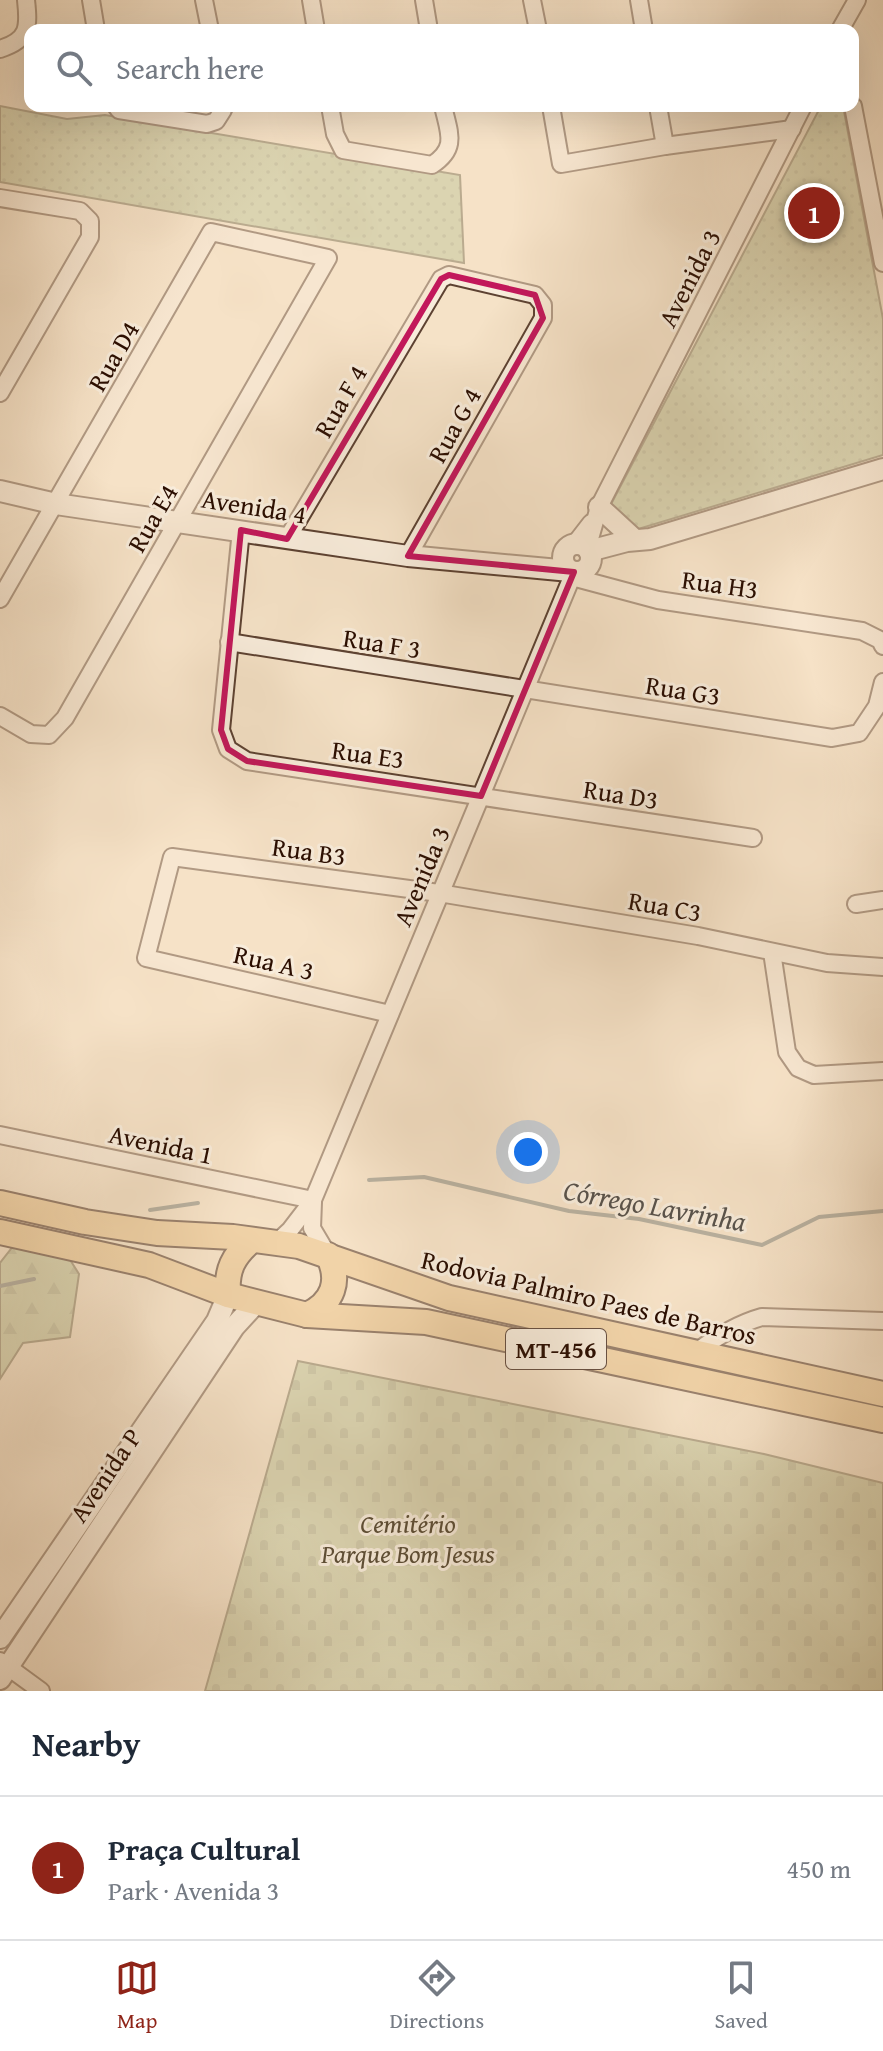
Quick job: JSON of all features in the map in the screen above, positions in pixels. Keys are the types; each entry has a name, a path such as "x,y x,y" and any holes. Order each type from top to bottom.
{"main road":[{"name":"Rodovia Palmiro Paes de Barros","path":"0,1203 85,1222 157,1233 276,1243 328,1255 449,1298 883,1394"},
{"name":"MT-456","path":"0,1232 149,1265 228,1295 307,1315 426,1322 883,1420"},
{"path":"228,1295 227,1279 231,1264 240,1250 252,1240"},
{"path":"307,1315 327,1302 333,1291 333,1266 328,1255"}],"street":[{"path":"26,0 29,24"},
{"path":"91,0 95,24"},
{"path":"204,0 209,24"},
{"path":"311,0 315,24"},
{"path":"424,0 428,24"},
{"path":"532,0 537,24"},
{"path":"639,0 643,24"},
{"path":"843,24 857,0"},
{"path":"0,49 20,41 24,33"},
{"path":"127,112 207,124 216,121 220,112"},
{"path":"331,112 335,134 343,150 432,165 447,156 450,144 444,112"},
{"path":"552,112 561,164 792,129"},
{"path":"659,112 665,146"},
{"name":"Avenida 3","path":"313,1200 439,893 527,690 598,511 800,112"},
{"path":"854,112 883,263"},
{"path":"0,198 80,211 90,221 90,237 0,393"},
{"name":"Rua D4","path":"0,599 211,232 328,258"},
{"name":"Rua E4","path":"0,716 31,734 49,735 65,718 328,258"},
{"name":"Rua F 4","path":"287,539 441,279 449,275 535,295 543,305 543,318"},
{"name":"Rua G 4","path":"408,556 543,318"},
{"name":"Avenida 4","path":"0,491 56,504 178,520 287,539 500,566 578,560 630,551 643,540 883,469"},
{"path":"598,511 643,540"},
{"path":"229,642 241,530"},
{"name":"Rua H3","path":"578,560 658,600 862,631 880,640 883,646"},
{"name":"Rua F 3","path":"229,642 527,690"},
{"name":"Rua E3","path":"229,642 221,730 228,749 247,761 481,796"},
{"name":"Rua G3","path":"527,690 832,738 859,733 877,706 883,682"},
{"name":"Rua D3","path":"481,796 753,838"},
{"name":"Rua B3","path":"146,958 172,857 439,893"},
{"name":"Rua C3","path":"439,893 698,936 827,963 883,967"},
{"path":"856,904 883,900"},
{"path":"772,952 787,1052 798,1068 814,1075 883,1071"},
{"name":"Rua A 3","path":"146,958 390,1014"},
{"name":"Avenida 1","path":"0,1135 313,1200"},
{"path":"276,1243 313,1200"},
{"path":"313,1200 312,1228 328,1255"},
{"name":"Avenida P","path":"0,1638 217,1321 228,1295"},
{"name":"Avenida P","path":"3,1669 234,1327 256,1303"},
{"path":"695,1353 720,1335 762,1317 883,1321"},
{"path":"3,1669 41,1691"}],"highlighted area":[{"path":"449,275 535,295 543,318 408,556 574,572 481,796 247,761 228,749 221,730 241,530 287,539 441,279"}],"green space":[{"path":"0,106 67,119 105,115 460,175 464,263 0,182"},
{"path":"818,112 844,112 883,319 883,455 635,530 609,508"},
{"path":"14,1245 67,1255 79,1274 70,1337 23,1343 0,1379 0,1263"},
{"name":"Cemitério Parque Bom Jesus","path":"298,1361 764,1454 883,1483 883,1691 205,1691"}],"waterway":[{"name":"Córrego Lavrinha","path":"369,1180 424,1177 569,1211 639,1219 762,1245 819,1217 883,1211"},
{"name":"Córrego Lavrinha","path":"150,1210 198,1203"},
{"name":"Córrego Lavrinha","path":"0,1286 34,1279"}],"place":[{"name":"Praça Cultural","path":"814,213"}]}
